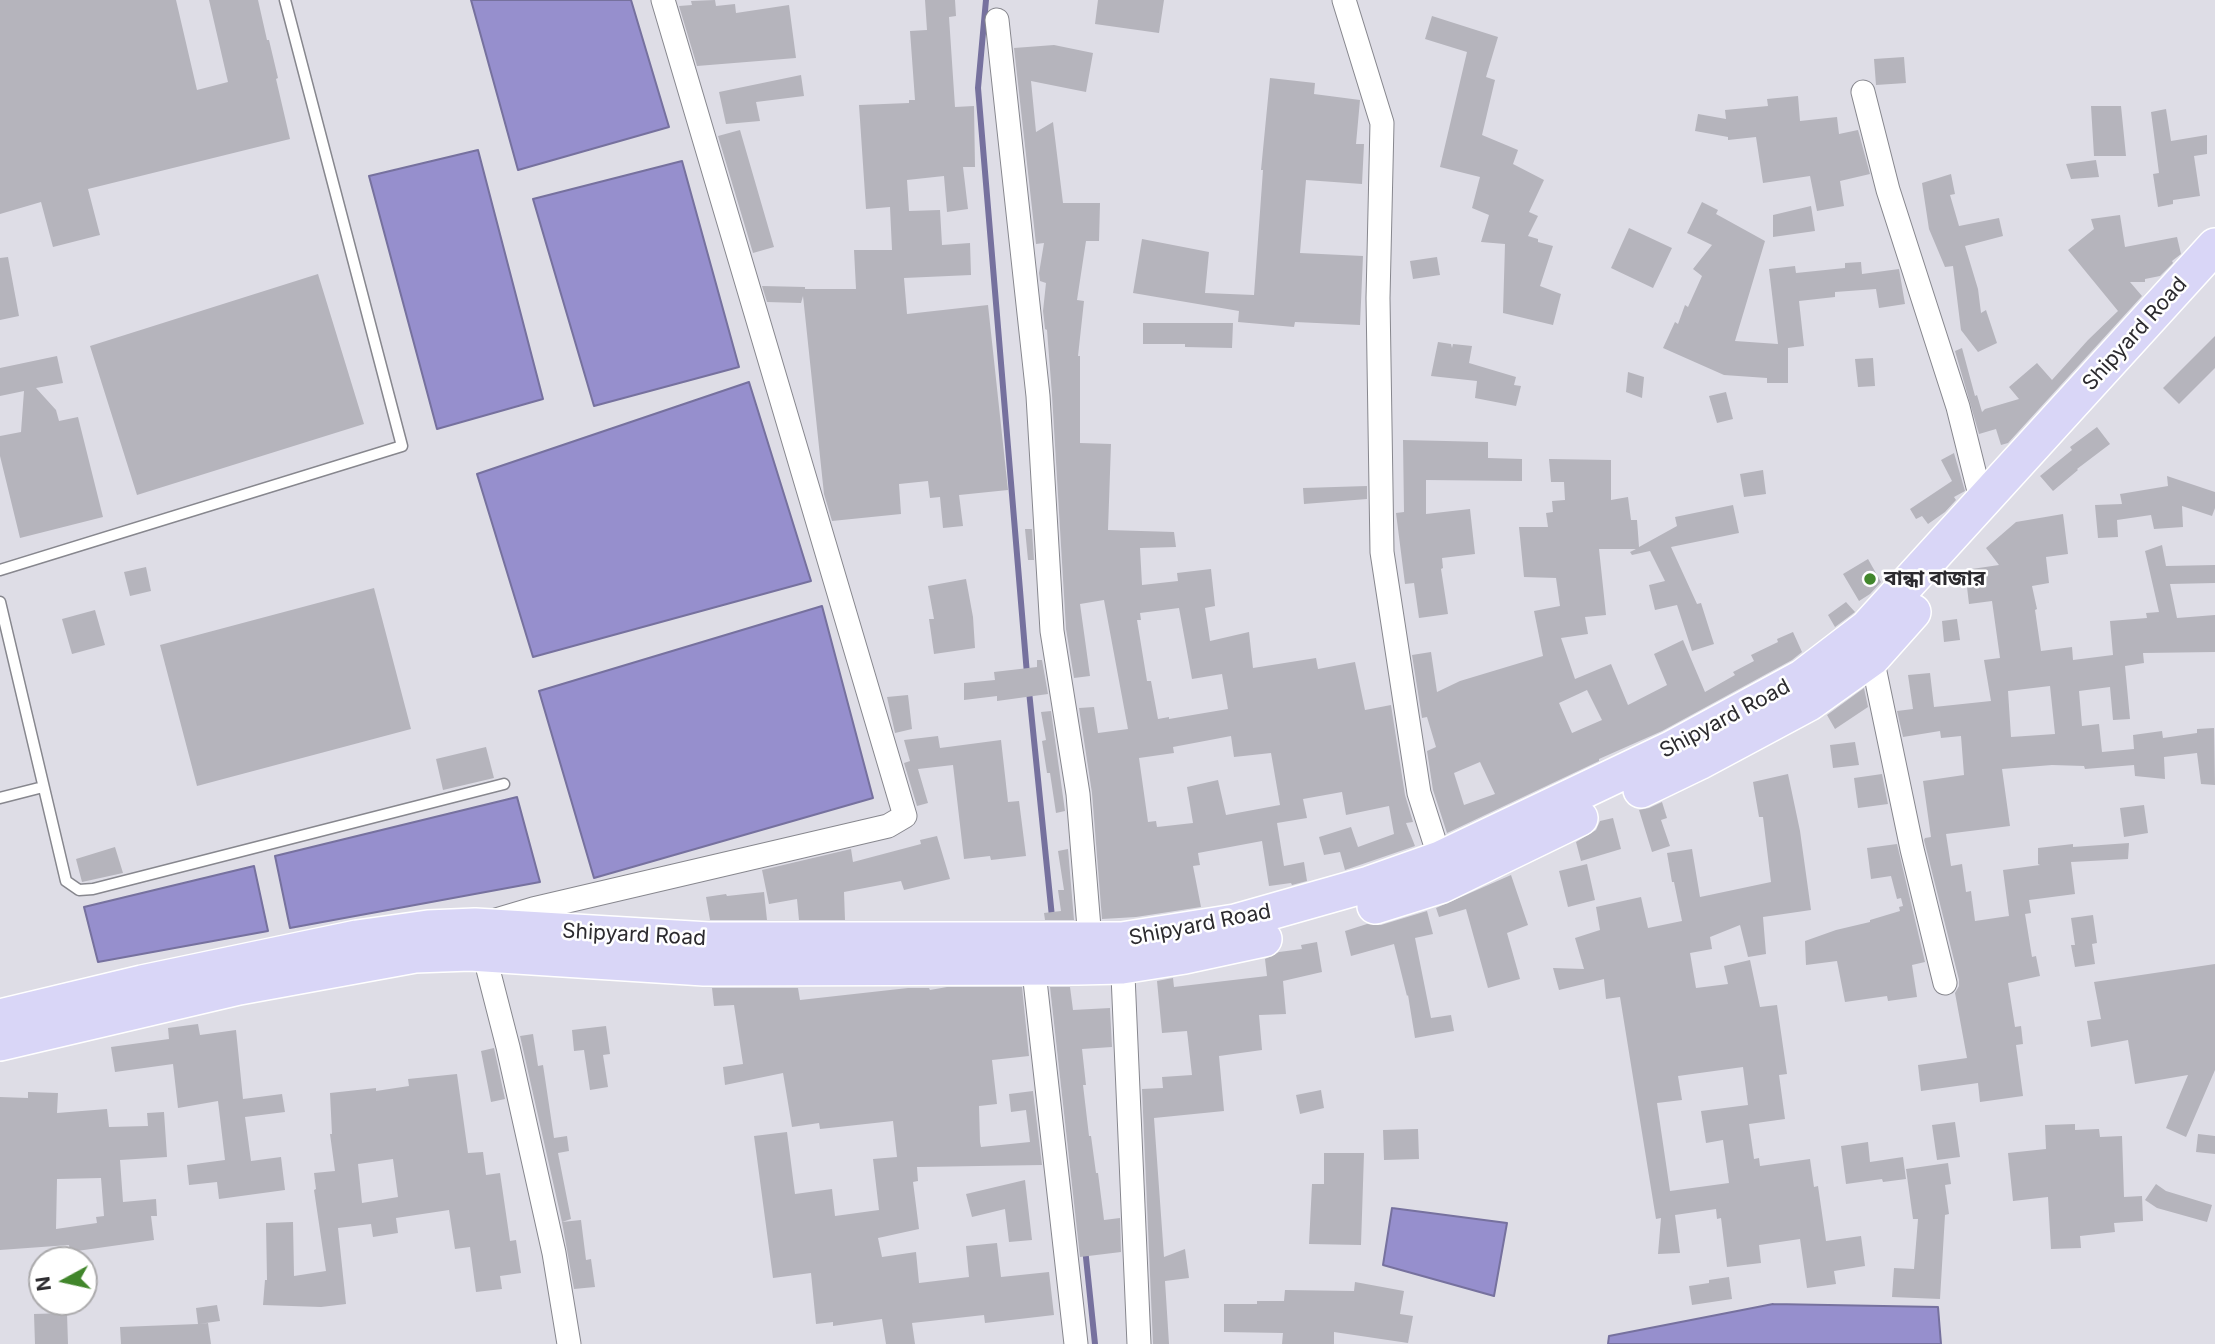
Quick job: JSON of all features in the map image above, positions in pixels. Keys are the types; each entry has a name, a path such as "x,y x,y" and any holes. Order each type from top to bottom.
{"main road":[{"name":"Shipyard Road","path":"1111,949 1235,922 1369,884 1440,859 1671,749 1869,643 1982,503 2215,246"},
{"name":"Shipyard Road","path":"0,1043 239,987 415,955 480,940 709,940 1032,955 1248,944 1442,885 1699,762 1809,703 1869,643 2215,276"},
{"name":"Shipyard Road","path":"0,1017 142,982 357,938 429,928 480,940"}],"street":[{"path":"569,1344 554,1253 508,1047 480,940 533,909 888,825 905,816 663,0"},
{"path":"1344,0 1382,123 1378,298 1382,552 1419,793 1440,859"},
{"path":"997,19 1038,396 1052,631 1078,794 1111,949 1139,1344"},
{"path":"1863,92 1888,190 1958,407 1982,503"},
{"path":"1869,643 1912,849 1945,983"},
{"path":"1032,955 1076,1344"}],"lane":[{"path":"0,570 402,446 285,0"},
{"path":"0,602 66,881 79,890 93,889 504,784"},
{"path":"0,798 43,787"}],"shaded area":[{"path":"471,0 631,0 669,127 518,170"},
{"path":"478,150 543,399 437,429 369,176"},
{"path":"682,161 739,367 594,406 533,199"},
{"path":"749,382 811,581 533,657 477,474"},
{"path":"822,606 873,798 594,878 539,691"},
{"path":"517,797 540,882 290,928 275,856"},
{"path":"254,866 268,931 98,962 84,907"},
{"path":"1392,1208 1507,1223 1494,1296 1383,1265"},
{"path":"1773,1304 1938,1307 1941,1344 1608,1344 1609,1336"}],"building":[{"path":"0,0 176,0 197,90 228,82 209,0 258,0 290,139 88,189 100,235 53,247 41,202 0,214"},
{"path":"715,0 716,6 735,4 736,13 789,5 796,58 697,66 679,6 692,5 691,1"},
{"path":"925,0 955,0 956,16 949,17 955,107 974,106 975,167 963,167 968,209 947,212 944,176 907,180 909,211 940,210 942,245 970,243 971,275 904,278 907,314 988,305 1008,490 959,495 963,526 943,528 940,497 930,498 928,481 899,484 901,514 832,521 824,494 803,296 801,303 767,302 762,286 856,289 854,250 892,250 890,207 866,209 859,105 909,103 909,100 915,100 910,31 927,30"},
{"path":"1098,0 1164,0 1159,33 1095,24"},
{"path":"1432,16 1498,37 1486,77 1495,80 1482,135 1518,150 1513,164 1544,180 1529,212 1538,216 1528,236 1553,246 1540,286 1561,294 1553,325 1503,313 1505,244 1481,242 1489,215 1472,208 1480,177 1440,167 1467,52 1425,39"},
{"path":"1054,45 1093,53 1086,92 1031,81 1036,132 1053,122 1063,203 1100,203 1099,241 1086,241 1077,300 1084,301 1078,356 1080,443 1111,444 1108,530 1174,532 1176,547 1140,548 1142,585 1178,581 1177,573 1211,569 1215,606 1205,608 1210,641 1249,632 1253,668 1316,658 1318,669 1355,662 1365,710 1391,705 1405,795 1413,822 1406,823 1415,846 1345,870 1340,852 1324,855 1319,837 1351,827 1358,847 1394,834 1389,806 1346,815 1342,792 1303,799 1307,818 1277,823 1284,866 1304,862 1307,881 1269,886 1262,841 1198,853 1200,865 1193,866 1201,907 1136,917 1102,919 1092,793 1079,708 1094,707 1098,733 1128,729 1104,600 1080,604 1090,676 1074,678 1066,629 1052,395 1043,311 1046,283 1040,281 1039,273 1044,243 1036,244 1014,48","holes":["1179,608 1192,679 1222,674 1228,709 1158,719 1151,681 1147,681 1137,620 1141,620 1140,613","1231,736 1234,757 1271,753 1280,805 1226,815 1218,780 1187,787 1193,823 1157,827 1156,821 1148,822 1139,758 1174,753 1173,747"]},
{"path":"1904,57 1906,83 1876,85 1874,59"},
{"path":"801,75 804,96 756,102 760,121 726,124 719,92"},
{"path":"1270,78 1315,83 1314,94 1360,100 1356,144 1364,144 1362,184 1306,180 1300,253 1363,256 1360,325 1295,322 1294,327 1238,322 1239,311 1133,293 1142,239 1209,252 1205,293 1254,295 1261,170"},
{"path":"1798,96 1800,121 1837,117 1839,134 1858,130 1870,174 1840,181 1844,206 1817,211 1810,176 1763,183 1756,137 1728,140 1728,137 1695,131 1698,114 1726,119 1725,110 1768,106 1767,99"},
{"path":"2091,106 2121,106 2126,156 2094,156"},
{"path":"2166,109 2171,141 2207,135 2207,154 2194,156 2200,196 2173,200 2173,204 2158,207 2153,174 2159,173 2151,112"},
{"path":"740,130 774,247 753,253 718,136"},
{"path":"2096,160 2099,177 2071,179 2066,164"},
{"path":"1951,174 1955,194 1950,195 1959,226 1999,218 2003,236 1965,246 1978,289 1981,313 1986,310 1997,343 1978,352 1961,330 1953,266 1945,267 1929,229 1922,183"},
{"path":"1702,202 1718,210 1716,214 1765,241 1735,341 1778,344 1769,269 1795,266 1796,273 1845,268 1845,263 1861,262 1862,274 1899,269 1905,304 1879,308 1876,289 1835,292 1835,297 1799,301 1804,346 1788,348 1788,383 1767,383 1767,378 1724,375 1663,348 1675,322 1678,324 1685,305 1688,307 1702,276 1693,269 1712,245 1687,233"},
{"path":"1811,206 1815,231 1773,237 1773,215"},
{"path":"2120,215 2125,247 2177,237 2181,254 2160,276 2145,279 2145,282 2130,282 2142,296 2008,443 2001,445 1996,429 1979,434 1955,351 1962,348 1982,412 2019,399 2009,387 2037,363 2052,380 2118,311 2068,250 2094,229 2091,219"},
{"path":"1629,228 1672,248 1653,288 1611,268"},
{"path":"8,257 19,316 0,320 0,258"},
{"path":"1437,257 1440,275 1413,279 1410,261"},
{"path":"318,274 364,424 137,495 90,346"},
{"path":"1143,323 1233,323 1232,348 1143,344"},
{"path":"2215,336 2215,368 2179,404 2163,388"},
{"path":"1438,342 1451,344 1452,348 1453,344 1472,346 1469,363 1516,377 1514,385 1521,386 1516,406 1475,398 1477,381 1431,376"},
{"path":"57,356 63,383 36,388 56,410 59,421 78,417 103,517 20,538 0,456 0,436 21,432 24,391 0,396 0,368"},
{"path":"1873,358 1875,386 1858,387 1855,359"},
{"path":"1628,372 1644,377 1642,398 1626,392"},
{"path":"1726,392 1733,419 1717,423 1709,396"},
{"path":"2097,427 2110,444 2053,491 2040,476 2072,450 2070,447"},
{"path":"1403,440 1488,442 1488,458 1522,459 1522,481 1426,480 1426,514 1470,509 1475,554 1442,558 1441,569 1448,614 1419,618 1414,583 1405,584 1396,513 1404,512"},
{"path":"1954,453 1965,491 1954,497 1956,500 1945,512 1928,524 1922,516 1916,519 1910,509 1952,481 1941,460"},
{"path":"1549,459 1611,460 1611,500 1628,497 1631,520 1637,520 1639,547 1677,526 1675,517 1733,505 1739,533 1671,547 1697,604 1701,603 1714,644 1692,651 1677,605 1655,610 1649,585 1665,581 1650,551 1632,555 1630,552 1636,549 1599,549 1606,615 1585,617 1588,634 1561,638 1575,679 1611,664 1628,705 1667,685 1654,654 1683,640 1705,692 1754,661 1751,655 1793,632 1802,652 1662,731 1447,833 1433,790 1427,751 1436,747 1427,717 1422,718 1412,655 1431,652 1437,692 1460,681 1543,656 1534,611 1560,606 1556,578 1524,577 1519,527 1548,527 1546,513 1553,512 1552,501 1565,500 1564,482 1551,482","holes":["1587,690 1602,720 1572,733 1559,703","1480,762 1495,794 1464,805 1454,773"]},
{"path":"1763,470 1766,494 1744,497 1740,474"},
{"path":"2167,476 2215,492 2212,516 2182,506 2183,527 2154,529 2151,515 2117,520 2118,537 2098,538 2095,505 2122,504 2120,494 2168,486"},
{"path":"1367,486 1367,499 1304,504 1303,488"},
{"path":"2063,514 2068,554 2046,557 2049,583 2032,586 2041,651 2072,647 2073,660 2113,655 2110,621 2147,618 2146,613 2159,612 2145,551 2162,545 2166,566 2215,565 2215,583 2170,584 2177,618 2215,615 2215,652 2143,653 2144,663 2125,666 2130,719 2113,720 2110,687 2079,691 2082,726 2099,724 2102,752 2134,749 2133,735 2162,731 2163,738 2197,733 2197,729 2214,728 2215,785 2201,784 2197,753 2164,757 2165,779 2135,776 2134,765 2085,769 2084,766 2052,765 2002,769 2010,826 1946,834 1951,866 1962,864 1966,892 1971,891 1975,921 2009,916 2003,870 2040,865 2038,848 2129,843 2128,859 2071,862 2075,894 2029,900 2031,913 2025,914 2032,957 2036,956 2040,976 2008,983 2015,1027 2021,1026 2023,1044 2016,1045 2023,1096 1980,1102 1978,1083 1921,1091 1918,1065 1967,1058 1955,993 1959,980 1924,840 1931,837 1923,781 1964,775 1961,736 1941,738 1940,731 1903,737 1897,711 1913,709 1908,675 1930,673 1934,707 1991,701 1984,660 2000,658 1992,601 1969,604 1965,570 1999,565 1986,548 2016,522","holes":["2050,686 2055,734 2011,737 2008,691"]},
{"path":"1025,529 1032,529 1034,560 1028,560"},
{"path":"1868,559 1881,582 1859,601 1843,574"},
{"path":"146,567 151,591 130,596 124,572"},
{"path":"966,579 975,648 934,654 929,619 934,619 928,586"},
{"path":"374,588 411,729 197,786 160,645"},
{"path":"1846,602 1855,612 1835,627 1828,615"},
{"path":"95,610 105,645 72,654 62,619"},
{"path":"1957,619 1960,640 1944,642 1942,621"},
{"path":"1037,660 1042,660 1048,694 997,701 997,696 964,700 964,683 995,680 994,672 1037,667"},
{"path":"1864,688 1868,707 1835,729 1827,715"},
{"path":"908,695 912,729 895,733 887,697"},
{"path":"1051,711 1065,811 1056,813 1042,741 1046,740 1041,712"},
{"path":"938,736 940,748 1001,740 1008,802 1019,801 1026,856 991,860 990,856 964,859 953,765 918,769 928,803 917,806 904,763 910,761 904,740"},
{"path":"1855,742 1859,765 1833,768 1830,745"},
{"path":"486,747 494,778 443,790 436,759"},
{"path":"1788,774 1800,831 1811,910 1763,917 1766,954 1748,957 1740,925 1710,937 1712,949 1690,953 1696,988 1728,984 1724,966 1750,960 1760,1007 1777,1005 1787,1074 1779,1075 1785,1119 1749,1124 1754,1159 1759,1158 1760,1166 1810,1159 1814,1187 1818,1186 1826,1241 1861,1236 1865,1266 1834,1271 1836,1284 1807,1288 1800,1239 1759,1245 1761,1263 1727,1267 1721,1218 1717,1219 1716,1209 1675,1215 1680,1253 1658,1254 1661,1218 1656,1219 1620,997 1606,999 1604,979 1559,990 1553,968 1584,969 1575,938 1600,930 1596,907 1641,897 1648,928 1682,921 1667,853 1692,849 1700,897 1771,882 1763,817 1759,817 1753,782","holes":["1743,1067 1748,1105 1701,1111 1706,1143 1723,1140 1729,1183 1670,1191 1657,1103 1682,1100 1678,1076"]},
{"path":"1882,774 1888,804 1858,808 1854,778"},
{"path":"1662,802 1667,818 1661,820 1670,846 1652,852 1639,810"},
{"path":"2144,805 2148,833 2124,837 2120,808"},
{"path":"1613,818 1621,849 1581,861 1576,842 1596,830 1600,821"},
{"path":"937,836 950,879 904,890 901,881 844,892 845,920 799,920 797,899 769,904 762,870 851,849 853,862 921,844 920,840"},
{"path":"1897,844 1925,962 1912,965 1917,997 1888,1001 1887,996 1845,1002 1837,961 1806,965 1805,941 1900,911 1899,907 1903,906 1901,898 1897,899 1891,876 1871,879 1867,848"},
{"path":"115,847 123,873 82,882 76,859"},
{"path":"1068,849 1074,920 1045,920 1044,913 1061,911 1058,890 1064,890 1058,851"},
{"path":"1587,864 1595,900 1568,907 1559,871"},
{"path":"1511,875 1528,925 1507,933 1520,979 1488,988 1466,909 1439,917 1436,908"},
{"path":"764,892 767,920 710,920 706,897"},
{"path":"1427,911 1433,934 1415,938 1431,1018 1451,1015 1454,1031 1415,1038 1408,995 1394,944 1351,956 1345,931 1367,924 1381,925"},
{"path":"2093,915 2097,943 2092,944 2095,964 2075,967 2071,945 2075,945 2071,918"},
{"path":"1317,942 1322,972 1283,981 1286,1014 1259,1015 1262,1050 1219,1056 1224,1111 1154,1118 1164,1257 1185,1249 1189,1278 1165,1281 1169,1344 1153,1344 1142,1089 1163,1088 1162,1077 1192,1075 1187,1031 1162,1033 1157,981 1173,978 1174,987 1267,976 1265,959 1279,952 1302,949 1301,945"},
{"path":"2215,964 2215,1070 2186,1137 2166,1128 2188,1075 2135,1084 2128,1040 2091,1047 2087,1021 2101,1019 2094,982"},
{"path":"947,987 1022,987 1029,1056 992,1060 997,1104 979,1106 980,1142 981,1147 1030,1142 1026,1110 1011,1112 1009,1094 1033,1091 1042,1165 917,1167 918,1181 913,1182 919,1229 878,1238 882,1257 916,1252 919,1283 969,1277 966,1246 997,1243 1001,1277 1049,1272 1054,1315 985,1323 984,1315 912,1323 915,1344 886,1344 882,1319 833,1326 833,1322 816,1324 811,1273 773,1278 754,1136 787,1132 795,1194 832,1189 835,1216 879,1210 873,1159 897,1157 893,1121 820,1129 819,1123 792,1127 783,1073 725,1085 723,1067 743,1064 734,1005 714,1006 712,988 798,988 800,1000 908,988 930,990"},
{"path":"1050,987 1070,987 1073,1010 1110,1008 1112,1047 1082,1049 1086,1085 1083,1085 1104,1220 1120,1218 1121,1252 1080,1257"},
{"path":"198,1024 200,1035 236,1030 243,1099 282,1094 285,1112 245,1117 251,1161 281,1157 285,1190 219,1199 217,1182 189,1185 187,1165 225,1160 218,1101 178,1108 173,1064 115,1072 111,1047 169,1039 168,1028"},
{"path":"606,1026 610,1054 603,1055 608,1087 590,1090 584,1050 574,1051 572,1030"},
{"path":"533,1034 538,1066 543,1065 554,1138 567,1136 569,1151 558,1153 571,1219 562,1222 520,1036"},
{"path":"494,1048 505,1099 491,1102 481,1051"},
{"path":"457,1074 468,1153 483,1152 486,1175 500,1173 510,1241 516,1240 521,1273 500,1276 502,1289 476,1292 470,1247 455,1249 449,1210 396,1218 398,1233 373,1237 371,1224 338,1228 346,1304 321,1307 263,1305 267,1280 266,1223 293,1222 294,1276 326,1271 314,1173 335,1171 330,1134 330,1093 409,1086 408,1079","holes":["393,1159 398,1197 362,1203 358,1164"]},
{"path":"1321,1090 1324,1108 1300,1114 1296,1095"},
{"path":"28,1092 58,1093 57,1113 107,1109 109,1127 148,1126 147,1113 164,1112 167,1157 120,1160 123,1202 156,1199 157,1216 151,1216 154,1240 98,1248 69,1245 0,1250 0,1097 28,1098","holes":["101,1178 104,1216 96,1217 97,1223 56,1229 57,1179"]},
{"path":"1955,1122 1960,1157 1937,1160 1932,1125"},
{"path":"2075,1124 2075,1130 2099,1129 2100,1137 2122,1136 2124,1197 2142,1196 2143,1221 2114,1223 2115,1232 2080,1236 2081,1248 2051,1249 2048,1197 2013,1201 2008,1153 2046,1149 2045,1125"},
{"path":"1418,1129 1419,1159 1384,1160 1383,1130"},
{"path":"2198,1134 2215,1136 2215,1154 2196,1152"},
{"path":"1868,1142 1870,1162 1903,1157 1906,1179 1846,1184 1841,1146"},
{"path":"1324,1153 1364,1153 1361,1245 1309,1244 1312,1184 1324,1184"},
{"path":"1948,1163 1951,1184 1945,1185 1949,1214 1945,1215 1940,1299 1892,1297 1894,1268 1914,1269 1918,1219 1913,1219 1906,1169"},
{"path":"1025,1180 1032,1240 1009,1242 1005,1209 972,1217 966,1194"},
{"path":"2156,1184 2166,1191 2212,1205 2207,1222 2157,1208 2145,1200"},
{"path":"581,1220 586,1260 591,1259 595,1287 574,1289 562,1222"},
{"path":"1729,1277 1732,1299 1692,1305 1689,1286"},
{"path":"1355,1282 1404,1291 1400,1314 1413,1316 1408,1343 1334,1332 1334,1344 1282,1344 1283,1333 1224,1332 1224,1304 1284,1301 1285,1290 1354,1291"},
{"path":"217,1305 220,1321 199,1324 208,1323 211,1344 121,1344 120,1327 198,1324 196,1308"},
{"path":"34,1316 67,1316 68,1344 35,1344"}],"waterway":[{"path":"986,0 978,88 1027,674"},
{"path":"1029,691 1052,917"},
{"path":"1085,1248 1095,1344"}],"place":[{"name":"বান্ধা বাজার","path":"1870,579"}]}
